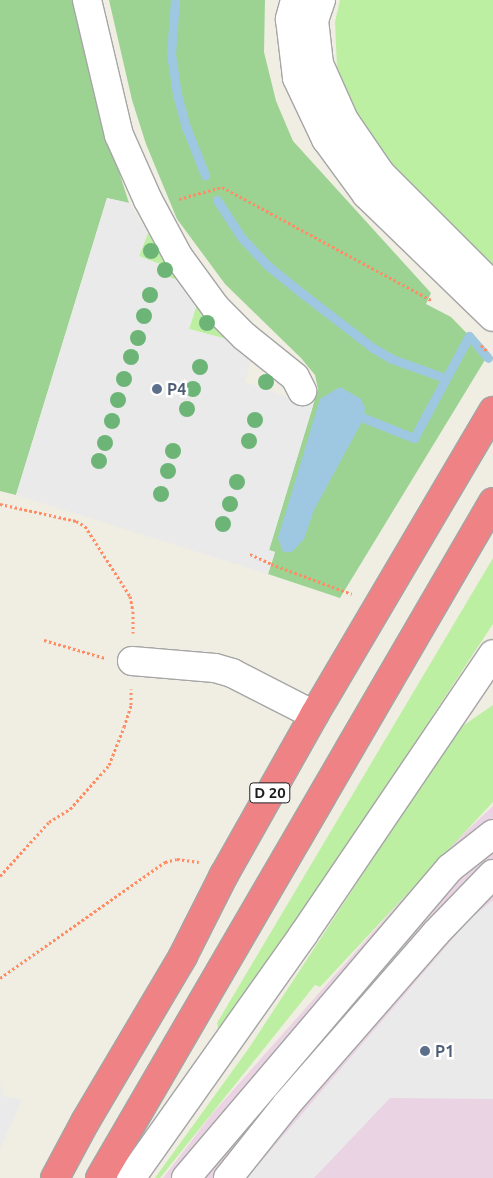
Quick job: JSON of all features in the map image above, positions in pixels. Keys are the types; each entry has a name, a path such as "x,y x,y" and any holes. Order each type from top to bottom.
{"highway":[{"name":"D 20","path":"56,1178 84,1122 183,956 224,875 314,715 493,411"},
{"name":"D 20","path":"100,1178 493,502"}],"street":[{"path":"88,0 119,135 148,200 178,256 216,308 244,336 295,377 302,391"},
{"path":"295,0 290,19 297,78 326,139 367,195 493,317"},
{"path":"321,0 314,20 319,64 344,120 381,174 493,286"},
{"path":"131,1178 304,935 426,750 483,679 493,654"},
{"path":"132,661 215,668 232,673 314,715"},
{"path":"186,1178 450,868 493,822"},
{"path":"450,868 493,834"},
{"path":"228,1178 286,1105 338,1045 436,933 493,874"}],"path":[{"path":"177,199 222,187 435,302"},
{"path":"0,504 76,521 91,533 130,596 134,611 131,705 118,747 109,765 70,809 49,822 0,876"},
{"path":"250,554 271,564 378,604"},
{"path":"44,640 98,657 132,661"},
{"path":"0,978 165,862 188,859 224,875"}],"shaded area":[{"name":"P4","path":"107,198 129,203 148,233 139,256 160,264 158,273 177,280 197,304 189,329 230,340 251,361 245,382 313,406 269,550 275,552 268,574 16,495"},
{"path":"493,806 493,1178 163,1178 212,1114 442,854"},
{"name":"P1","path":"493,900 493,1099 390,1098 314,1178 247,1178 468,921"},
{"path":"0,1082 3,1096 22,1100 0,1149"}],"green space":[{"path":"0,0 73,0 94,94 129,203 107,198 16,495 0,491"},
{"path":"109,0 265,0 264,52 276,101 293,141 431,293 426,304 451,317 488,355 340,598 268,574 275,552 269,550 318,389 315,375 301,358 225,284 177,219 146,144 132,100"},
{"path":"340,0 493,0 493,272 400,179 359,118 337,67 335,22"},
{"path":"148,233 177,280 158,273 139,256"},
{"path":"197,304 230,340 189,329"},
{"path":"493,558 493,624 266,969 221,1029 218,1028 217,1023"},
{"path":"493,705 493,802 320,987 315,985 160,1178 155,1178 249,1048 457,730"}],"water":[{"path":"340,387 361,399 365,408 364,418 314,510 304,539 292,552 283,552 278,538 320,399"}],"waterway":[{"path":"175,0 171,54 177,94 186,127 205,175"},
{"path":"217,200 241,237 267,265 303,294 373,348 392,359 445,378"},
{"path":"364,418 414,438 469,336 488,358"}],"place":[{"name":"P4","path":"157,389"},
{"name":"P1","path":"425,1051"}]}
